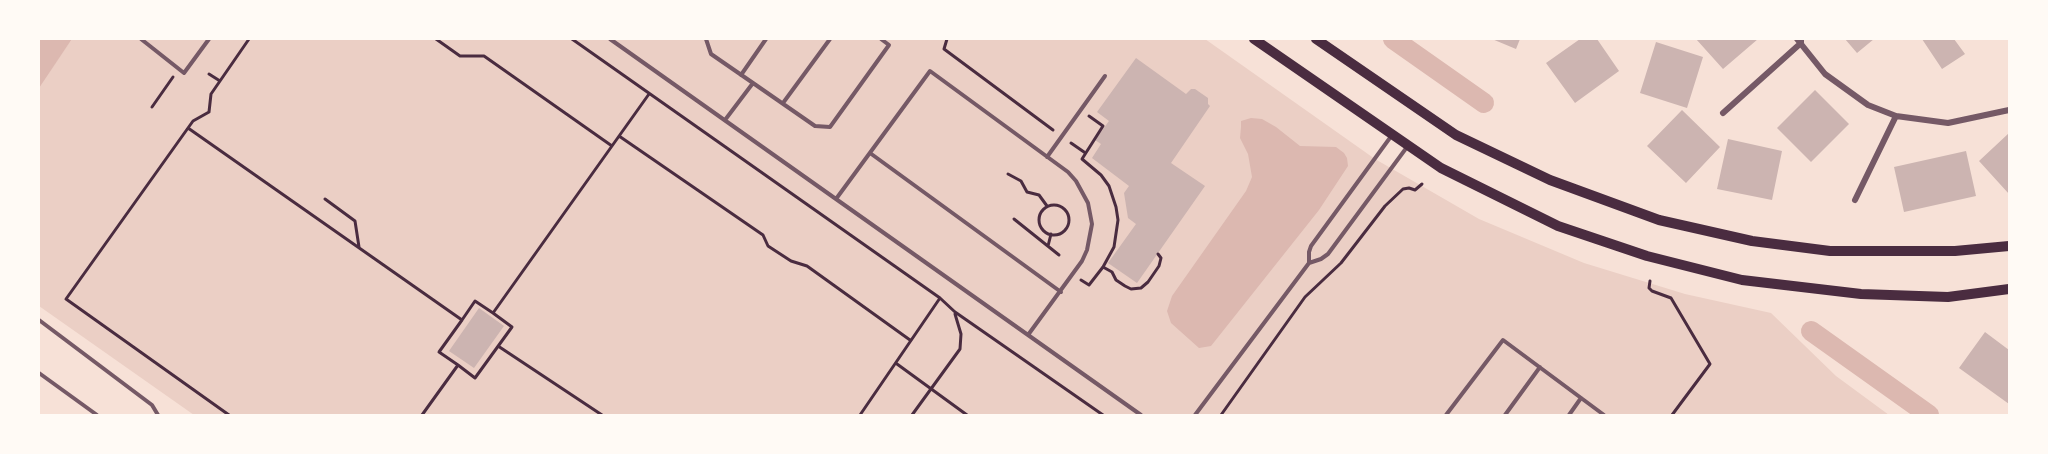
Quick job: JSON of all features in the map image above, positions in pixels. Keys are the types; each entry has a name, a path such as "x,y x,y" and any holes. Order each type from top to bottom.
{"main road":[{"path":"1254,39 1442,168 1558,226 1647,256 1742,280 1861,294 1948,297 2009,289"},
{"path":"1316,39 1456,135 1550,180 1659,220 1752,241 1830,251 1955,251 2009,246"}],"street":[{"path":"1723,112 1800,40 1825,74 1868,105 1896,116 1947,123 2009,110"},
{"path":"1855,200 1896,116"}],"lane":[{"path":"141,39 184,73 209,39"},
{"path":"610,39 1141,415"},
{"path":"706,39 711,54 815,126 830,127 889,45 881,39"},
{"path":"741,75 766,39"},
{"path":"783,104 830,39"},
{"path":"836,200 930,72 1047,157 1076,181 1088,203 1092,224 1087,250 1061,292 1028,335"},
{"path":"1047,157 1105,76"},
{"path":"725,120 753,83"},
{"path":"1309,264 1311,246 1392,135"},
{"path":"1195,415 1309,264 1328,254 1408,146"},
{"path":"870,153 1061,292"},
{"path":"39,320 152,405 158,415"},
{"path":"1446,415 1503,340 1604,415"},
{"path":"1505,415 1540,367"},
{"path":"39,373 97,415"},
{"path":"1569,415 1581,398"}],"path":[{"path":"228,415 66,299 193,121 209,112 211,94 249,39"},
{"path":"436,39 460,56 484,56 612,146"},
{"path":"572,39 1103,415"},
{"path":"947,39 944,49 1057,133"},
{"path":"152,107 179,69"},
{"path":"209,74 220,81"},
{"path":"493,313 649,94"},
{"path":"188,128 462,320"},
{"path":"619,136 763,234 768,246 791,261 807,266 911,340"},
{"path":"1068,141 1084,152"},
{"path":"1008,174 1021,181 1027,192 1039,195 1047,206"},
{"path":"1221,415 1305,297 1341,263 1385,206 1403,189 1415,190 1422,184"},
{"path":"325,199 355,221 359,247"},
{"path":"1059,205 1069,215 1070,220 1066,229 1058,234 1051,234 1044,230 1039,221 1047,206 1059,205"},
{"path":"1069,215 1075,215"},
{"path":"1014,219 1059,255"},
{"path":"1048,246 1051,234"},
{"path":"1103,267 1112,272 1116,280 1125,286 1131,289 1141,288 1159,266 1161,258 1158,254"},
{"path":"1650,281 1652,291 1671,298 1710,364 1672,415"},
{"path":"860,415 940,298"},
{"path":"475,301 512,327 475,378 439,352 462,320 475,301"},
{"path":"912,415 960,349 962,334 955,312"},
{"path":"498,346 602,415"},
{"path":"897,364 967,415"},
{"path":"422,415 458,365"}],"shaded area":[{"path":"39,39 72,39 39,88"},
{"path":"72,39 1205,39 1375,159 1479,219 1584,263 1685,294 1771,313 1836,376 1889,415 194,415 39,306 39,86"},
{"path":"1251,118 1262,119 1276,127 1300,146 1336,147 1344,153 1348,166 1319,210 1211,346 1199,348 1171,323 1167,311 1172,296 1246,191 1252,177 1248,154 1240,138 1241,121"}],"building":[{"path":"1492,39 1520,39 1516,49"},
{"path":"1580,39 1597,39 1619,71 1575,103 1546,63"},
{"path":"1696,39 1758,39 1723,69"},
{"path":"1845,39 1874,39 1857,53"},
{"path":"1922,39 1954,39 1965,54 1942,69"},
{"path":"1656,42 1703,57 1687,108 1640,93"},
{"path":"1136,58 1186,94 1191,89 1195,89 1208,98 1210,106 1171,163 1205,186 1137,283 1108,263 1136,224 1128,218 1124,193 1129,186 1092,158 1101,144 1095,140 1109,121 1097,112"},
{"path":"1815,90 1849,124 1811,162 1777,128"},
{"path":"1682,110 1720,147 1686,183 1647,146"},
{"path":"2009,133 2009,194 1979,161"},
{"path":"1728,139 1782,151 1772,200 1717,189"},
{"path":"1966,151 1976,196 1904,212 1894,167"},
{"path":"479,308 504,326 474,368 449,351"},
{"path":"1985,332 2009,350 2009,404 1959,368"}],"waterway":[{"path":"1393,39 1484,103"},
{"path":"1811,331 1929,415"}]}
